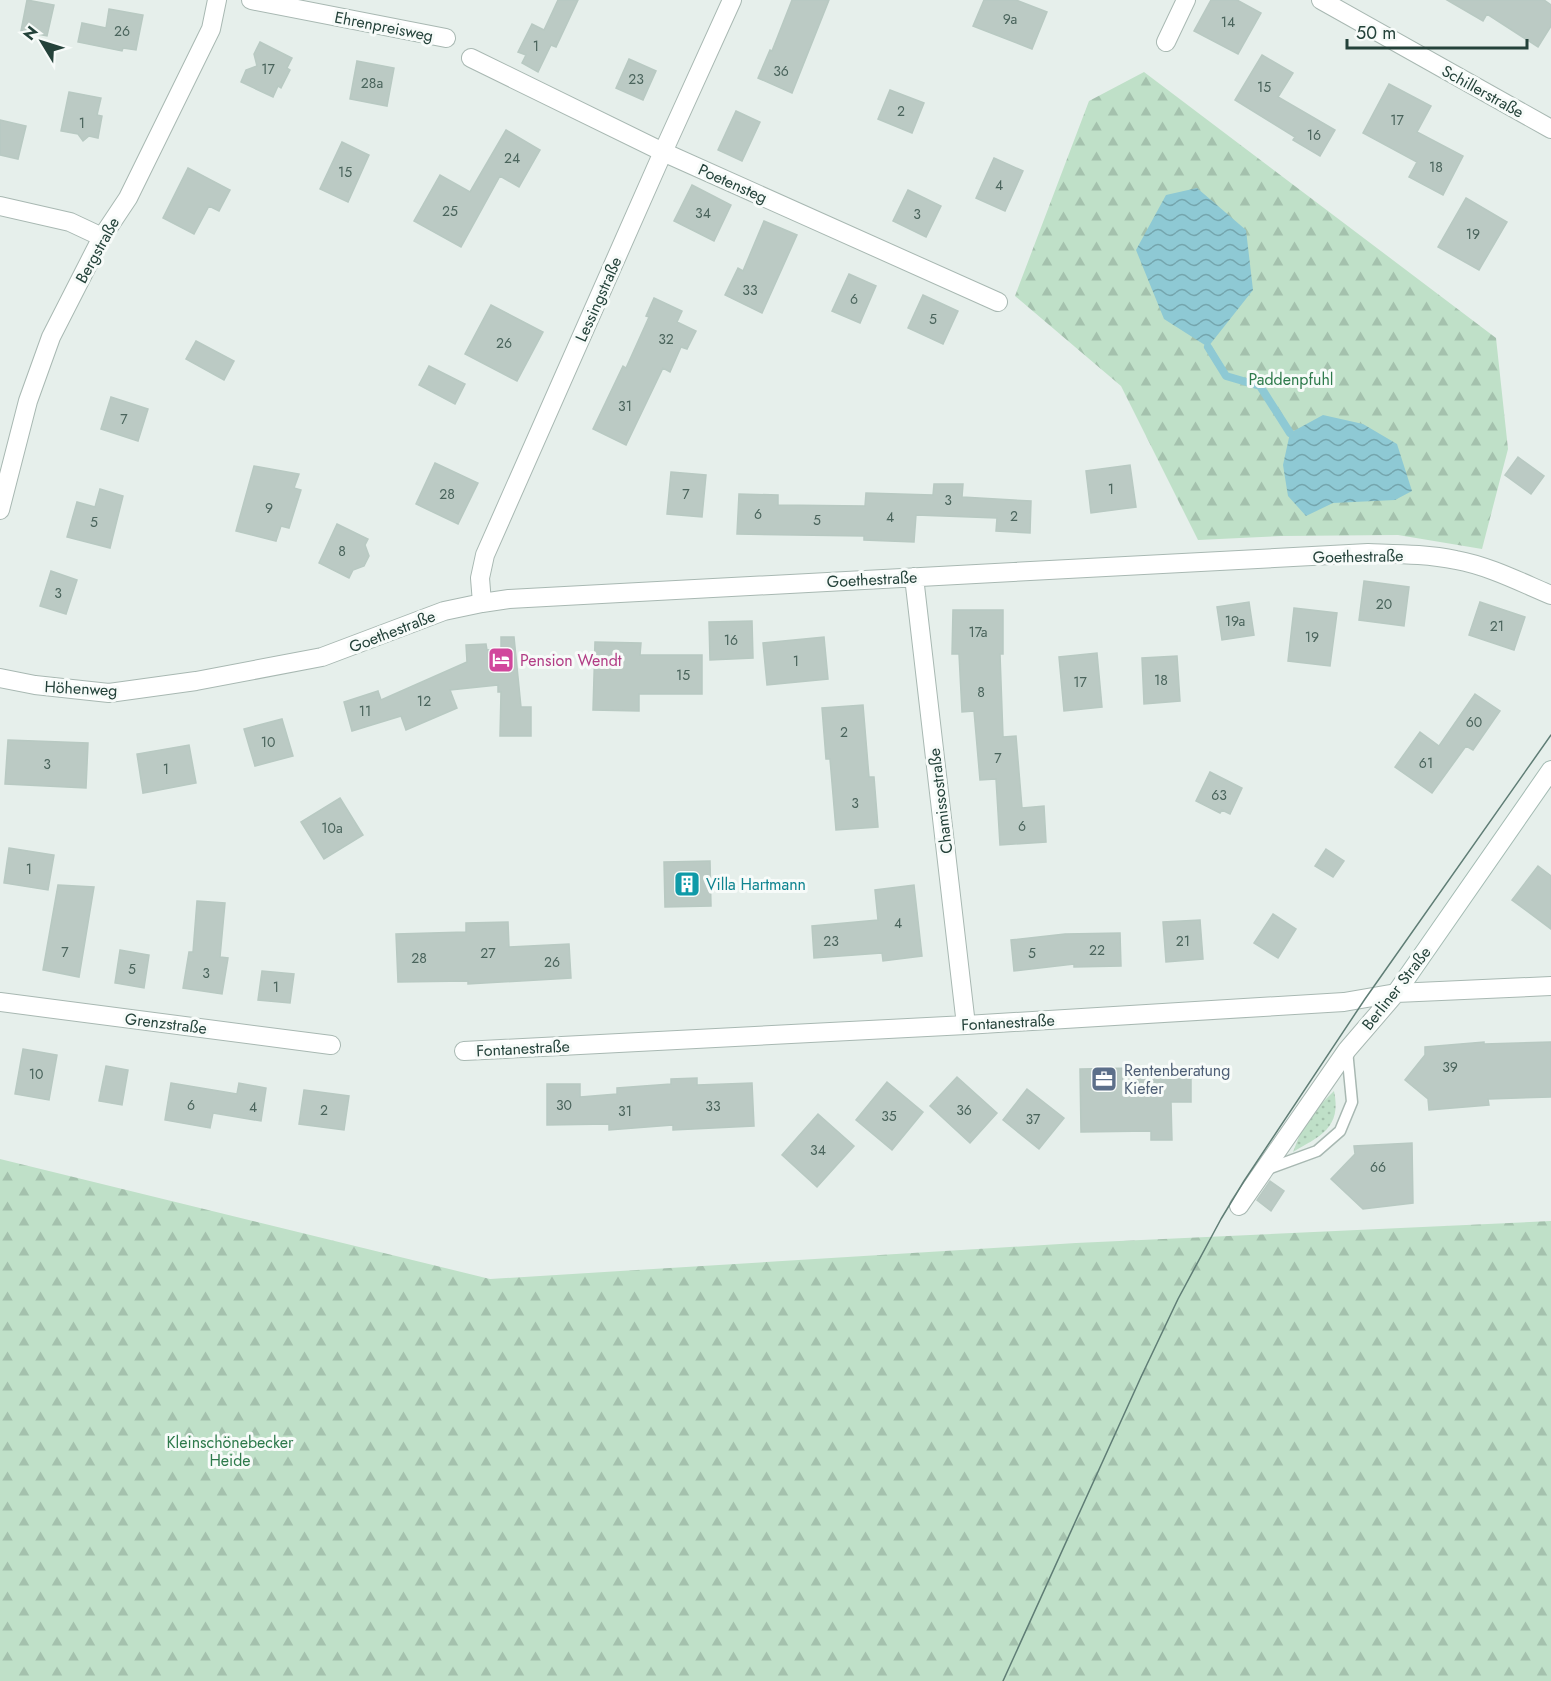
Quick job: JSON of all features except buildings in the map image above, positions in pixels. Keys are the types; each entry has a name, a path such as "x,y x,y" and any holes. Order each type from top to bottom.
{"street":[{"name":"Bergstraße","path":"0,510 28,401 51,337 102,237 128,198 211,29 218,0"},
{"name":"Ehrenpreisweg","path":"251,0 446,38"},
{"name":"Lessingstraße","path":"482,603 480,578 485,555 732,0"},
{"path":"1166,42 1186,0"},
{"name":"Schillerstraße","path":"1321,0 1551,129"},
{"name":"Poetensteg","path":"471,58 663,152 998,302"},
{"path":"0,206 70,222 102,237"},
{"name":"Goethestraße","path":"198,681 322,657 444,612 509,599 1380,554 1456,560 1495,572 1551,595"},
{"name":"Chamissostraße","path":"914,577 966,1025"},
{"name":"Höhenweg","path":"0,678 35,685 109,693 198,681"},
{"name":"Berliner Straße","path":"1239,1206 1347,1050 1396,993 1551,770"},
{"name":"Fontanestraße","path":"464,1051 966,1025 1344,1002 1396,993 1551,986"},
{"name":"Grenzstraße","path":"0,1002 331,1045"}],"lane":[{"path":"1262,1171 1317,1151 1340,1131 1352,1101 1347,1050"}],"green space":[{"name":"Paddenpfuhl","path":"1144,72 1496,338 1508,449 1482,549 1398,535 1281,536 1198,540 1121,386 1015,296 1089,101"},
{"path":"1334,1091 1336,1104 1332,1122 1320,1135 1293,1152 1306,1119"},
{"name":"Kleinschönebecker Heide","path":"0,1159 490,1279 1076,1243 1551,1221 1551,1681 0,1681"}],"water":[{"path":"1197,188 1246,230 1253,290 1208,347 1164,319 1136,250 1166,195"},
{"path":"1323,415 1363,424 1397,444 1412,491 1395,500 1333,503 1306,516 1288,496 1283,465 1290,433"}],"waterway":[{"path":"1208,347 1226,376 1260,386 1290,433"}],"tram line":[{"path":"1003,1681 1141,1377 1178,1299 1221,1219 1365,999 1551,735"}],"place":[{"name":"Pension Wendt","path":"501,660"},
{"name":"Villa Hartmann","path":"687,884"},
{"name":"Rentenberatung Kiefer","path":"1104,1079"}]}
